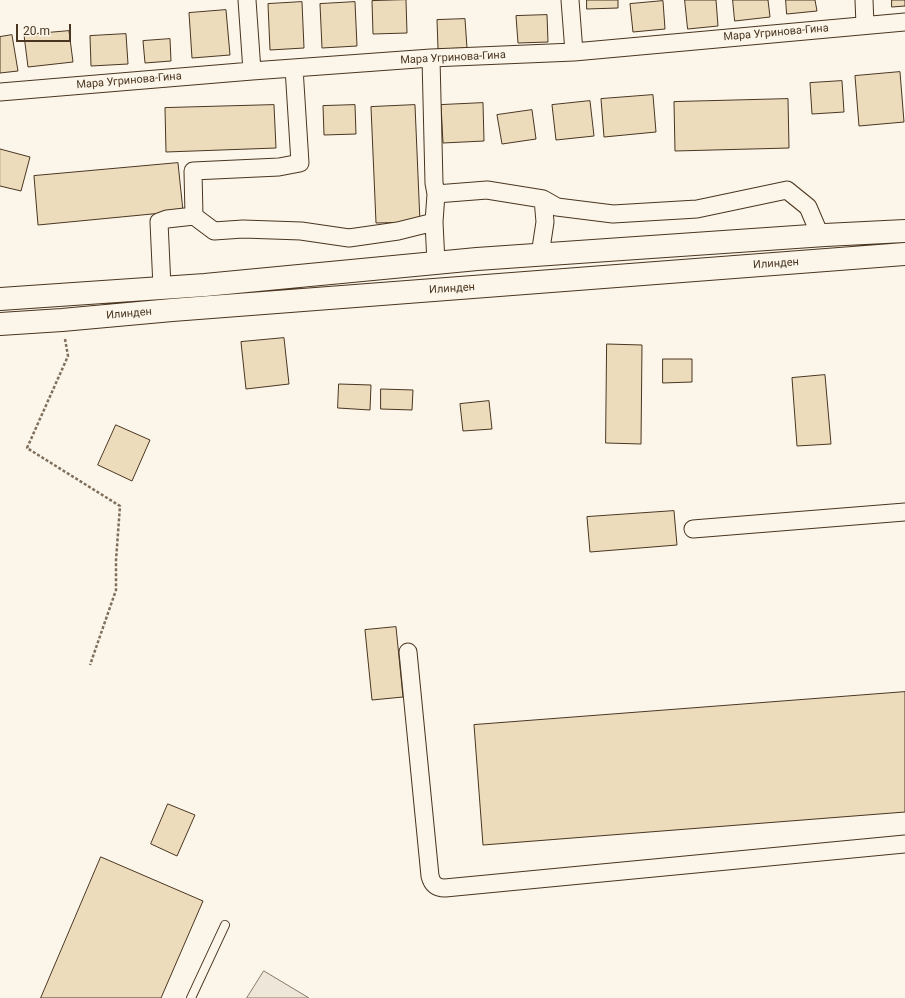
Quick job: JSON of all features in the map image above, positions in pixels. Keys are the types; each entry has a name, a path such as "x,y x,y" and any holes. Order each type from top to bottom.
{"main road":[{"path":"0,298 162,287 540,255 820,235 905,231"},
{"name":"Илинден","path":"0,324 905,254"}],"street":[{"path":"247,0 252,71"},
{"path":"570,0 574,52"},
{"path":"864,0 865,25"},
{"name":"Мара Угринова-Гина","path":"0,92 431,58 574,52 905,22"},
{"path":"431,58 434,183 436,194 434,222 436,263"},
{"path":"194,216 193,171 279,167 300,164 294,68"},
{"path":"436,194 487,190 543,199 557,207 614,214 697,209 787,190 808,207 820,235"},
{"path":"540,255 545,222 543,199"},
{"path":"162,287 159,222 167,219 194,216 214,231 243,229 301,232 349,238 398,231 434,222"},
{"path":"693,530 905,512"},
{"path":"408,652 430,876 435,886 439,888 905,844"}],"lane":[{"path":"191,998 225,925"}],"path":[{"path":"62,320 68,356 27,448 120,506 116,560 116,590 90,665"}],"shaded area":[{"path":"264,971 309,998 247,998"}],"building":[{"path":"406,0 407,33 373,34 372,1"},
{"path":"587,0 618,0 618,8 587,9"},
{"path":"685,0 716,0 718,26 688,29"},
{"path":"733,0 768,0 770,17 735,21"},
{"path":"786,0 815,0 817,11 787,14"},
{"path":"892,0 905,0 905,6 892,7"},
{"path":"663,1 665,29 633,32 630,4"},
{"path":"302,2 304,48 270,50 268,4"},
{"path":"355,2 357,46 322,48 320,4"},
{"path":"226,10 230,55 192,58 189,13"},
{"path":"547,15 548,42 518,43 516,16"},
{"path":"465,19 467,48 438,49 437,20"},
{"path":"69,31 73,62 28,67 24,35"},
{"path":"126,34 128,64 91,66 90,36"},
{"path":"12,35 18,71 0,73 0,37"},
{"path":"170,39 171,61 145,63 143,41"},
{"path":"900,72 904,122 859,126 855,76"},
{"path":"842,81 844,112 812,114 810,83"},
{"path":"653,95 656,132 604,137 601,99"},
{"path":"788,99 789,148 675,151 674,102"},
{"path":"590,101 594,136 556,140 552,105"},
{"path":"483,103 484,141 443,143 441,105"},
{"path":"274,105 276,148 166,152 165,108"},
{"path":"355,105 356,134 324,135 323,106"},
{"path":"415,105 420,222 376,223 371,107"},
{"path":"532,110 536,139 502,144 497,115"},
{"path":"0,149 30,157 21,191 0,186"},
{"path":"178,163 183,211 38,225 34,176"},
{"path":"284,338 289,384 246,389 241,342"},
{"path":"607,344 642,345 641,444 606,443"},
{"path":"663,359 692,359 692,382 663,383"},
{"path":"825,375 831,444 797,446 792,378"},
{"path":"339,384 371,385 370,410 338,408"},
{"path":"381,389 413,390 412,410 381,409"},
{"path":"489,401 492,429 463,431 460,404"},
{"path":"116,425 150,440 132,481 98,465"},
{"path":"674,511 677,545 590,552 587,517"},
{"path":"396,627 403,697 372,700 365,630"},
{"path":"905,692 905,812 483,845 474,725"},
{"path":"168,804 195,815 177,856 151,844"},
{"path":"101,857 203,901 161,998 41,998"}]}
